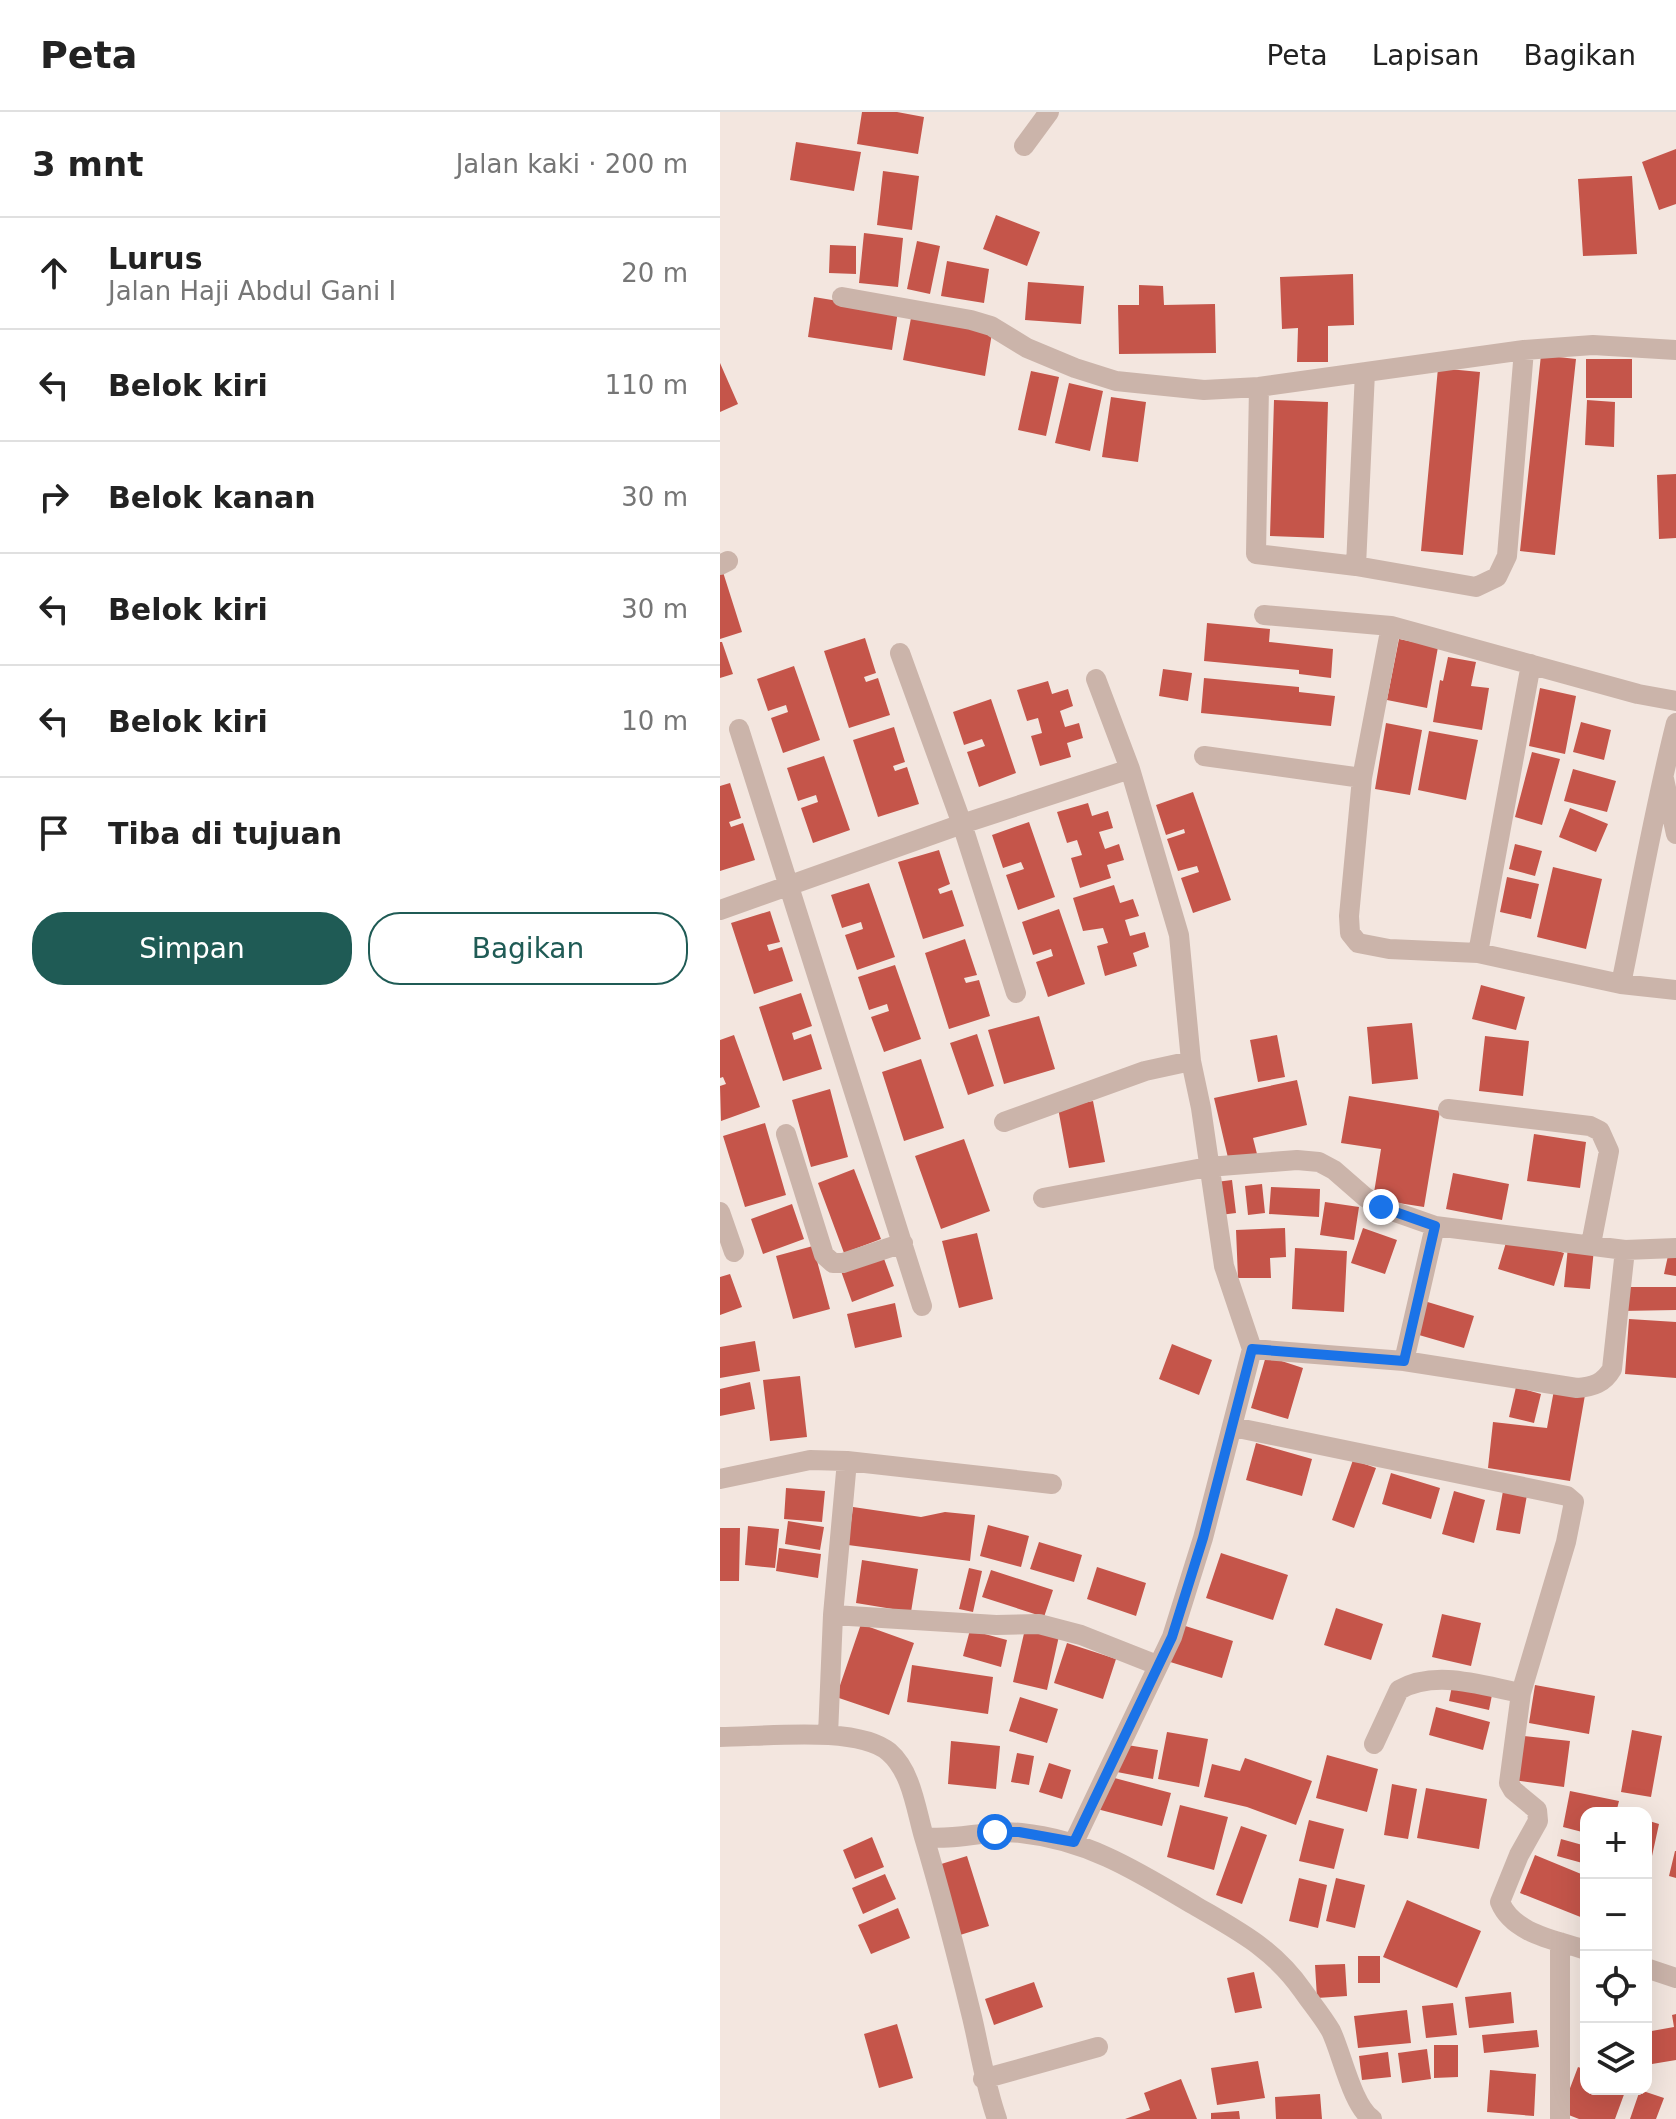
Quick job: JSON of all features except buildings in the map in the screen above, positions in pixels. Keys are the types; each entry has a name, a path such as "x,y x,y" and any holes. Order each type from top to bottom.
{"street":[{"path":"1024,146 1049,112"},
{"path":"842,297 991,326 1041,355 1116,381 1204,390 1259,387 1524,350 1593,345 1676,350"},
{"path":"1259,387 1256,554 1356,566 1476,587 1497,577 1507,556 1524,350"},
{"path":"1356,566 1365,372"},
{"path":"1264,615 1391,626 1638,694 1676,701"},
{"path":"1391,626 1362,778 1350,933 1358,943 1389,949 1478,953 1621,984 1676,990"},
{"path":"900,653 962,824 1016,993"},
{"path":"1478,953 1531,664"},
{"path":"1074,1842 1172,1637 1203,1538 1252,1349 1224,1266 1201,1108 1191,1061 1179,935 1130,769 1096,679"},
{"path":"1621,984 1644,875 1653,812 1676,723"},
{"path":"739,729 922,1306"},
{"path":"1204,756 1362,778"},
{"path":"720,910 962,824 1130,769"},
{"path":"1663,773 1676,834"},
{"path":"1004,1122 1126,1077 1191,1061"},
{"path":"1448,1109 1590,1126 1600,1131 1609,1151 1591,1244"},
{"path":"786,1134 824,1255 833,1263 843,1263 903,1243"},
{"path":"1043,1198 1208,1167 1297,1160 1319,1162 1381,1207 1435,1226 1625,1250 1676,1248"},
{"path":"720,1212 734,1252"},
{"path":"1404,1361 1435,1226"},
{"path":"1252,1349 1404,1361 1577,1388 1596,1384 1607,1379 1612,1369 1625,1250"},
{"path":"1233,1427 1567,1496 1574,1502 1521,1693 1509,1783 1537,1810 1538,1821 1519,1855 1500,1902 1505,1915 1518,1926 1580,1948"},
{"path":"720,1479 810,1460 847,1461 1052,1484"},
{"path":"828,1735 833,1615 847,1461"},
{"path":"833,1615 996,1625 1039,1624 1081,1635 1157,1665"},
{"path":"1374,1744 1399,1690 1408,1685 1455,1680 1521,1693"},
{"path":"720,1737 828,1735 868,1740 890,1753 908,1781 951,1931 983,2079 997,2119"},
{"path":"924,1837 947,1839 1019,1832 1074,1842 1137,1870 1228,1924 1268,1950 1283,1964 1330,2030 1359,2102 1372,2119"},
{"path":"1560,1942 1560,2119"},
{"path":"1652,1970 1676,1978"},
{"path":"983,2079 1098,2047"}],"route":[{"path":"995,1832 1019,1832 1074,1842 1172,1637 1203,1538 1252,1349 1404,1361 1435,1226 1381,1207"}]}
